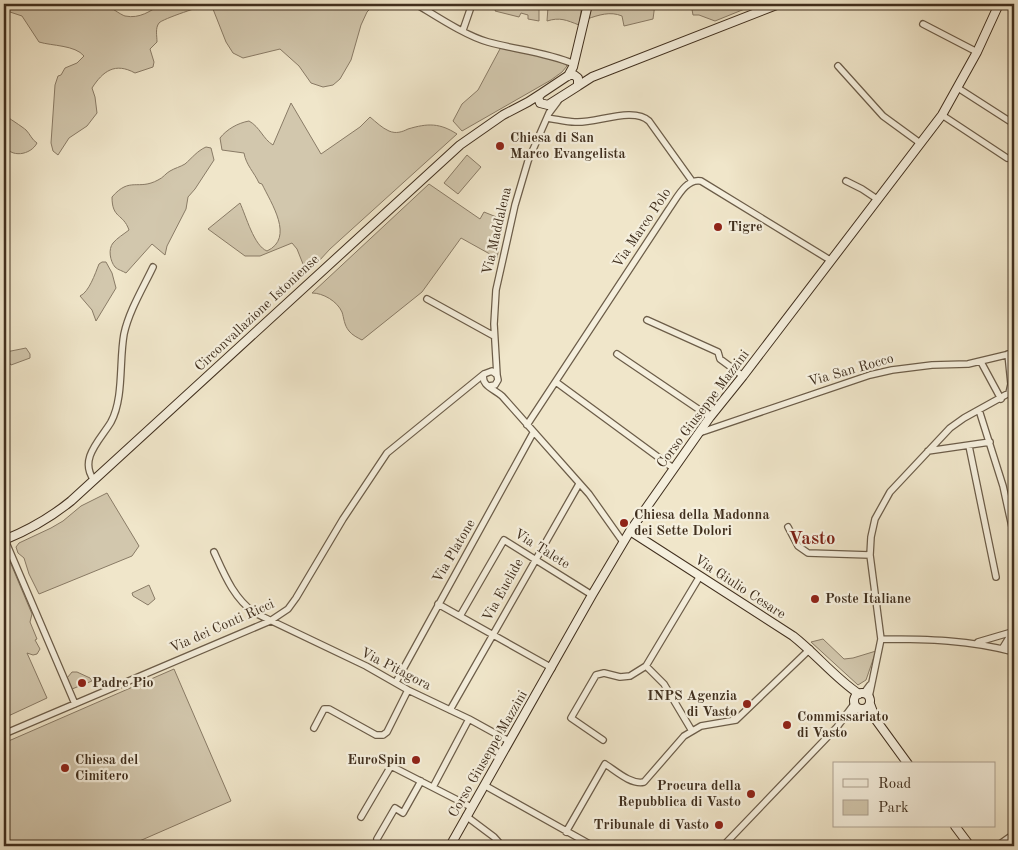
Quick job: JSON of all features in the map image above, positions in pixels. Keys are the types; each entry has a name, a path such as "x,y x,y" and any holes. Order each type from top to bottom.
{"main road":[{"path":"566,77 574,65 588,4"},
{"path":"528,102 536,101 542,104 563,95 592,77 779,4"},
{"name":"Corso Giuseppe Mazzini","path":"450,846 630,531 710,417 942,115 977,52 999,4"},
{"path":"574,65 579,80 578,86"},
{"path":"566,77 572,74 592,77"},
{"name":"Circonvallazione Istoniense","path":"4,540 29,529 51,516 94,480 460,145 503,115 528,102 566,77"},
{"path":"542,93 538,97 542,104"},
{"name":"Via Giulio Cesare","path":"630,531 793,636 810,649 862,701 907,762"},
{"path":"956,828 970,846"}],"street":[{"path":"416,4 487,42 556,56 574,65"},
{"path":"463,30 472,4"},
{"path":"923,24 977,52"},
{"path":"838,66 883,116 920,143"},
{"path":"958,88 1014,124"},
{"name":"Via Maddalena","path":"502,396 497,377 494,336 496,290 515,205 528,161 548,115 563,95"},
{"path":"542,104 548,115 576,122 631,115 643,116 649,120 692,181 701,181 830,260"},
{"path":"942,115 1007,158"},
{"name":"Via Marco Polo","path":"527,426 668,209 684,188 692,181"},
{"path":"846,181 877,199"},
{"path":"94,480 88,470 88,463 95,444 111,421 116,409 124,335 132,310 153,267"},
{"path":"427,299 494,336"},
{"path":"646,320 718,352 720,359 743,376"},
{"path":"617,354 710,417"},
{"path":"723,846 862,701 872,683 878,662 881,639 870,555 873,528 883,503 898,482 950,428 1009,393 1011,389 1011,354"},
{"name":"Via San Rocco","path":"699,433 870,375 916,367 981,362 1011,354"},
{"path":"496,360 486,372 483,381 502,396 580,484 598,505 623,542"},
{"path":"981,362 1001,399"},
{"path":"472,384 494,385 497,377 494,372 486,372"},
{"name":"Via dei Conti Ricci","path":"4,734 270,621 288,609 387,452 486,372"},
{"path":"556,382 673,468"},
{"path":"979,410 1003,486 1014,536"},
{"name":"Via Platone","path":"396,682 533,433"},
{"path":"928,450 990,442"},
{"path":"969,446 996,577"},
{"name":"Via Euclide","path":"450,710 535,559 580,484"},
{"path":"788,527 798,546 808,553 870,555"},
{"path":"4,540 75,704"},
{"name":"Via Talete","path":"460,616 504,540 592,595"},
{"name":"Via Pitagora","path":"214,552 228,582 250,610 366,666 408,690 469,719 509,741"},
{"path":"603,740 571,718 596,675 604,673 620,677 630,676 646,666 700,576"},
{"path":"438,604 552,668"},
{"path":"976,643 1013,631"},
{"path":"1002,649 1013,631"},
{"path":"881,639 929,639 976,643 1014,652"},
{"path":"1002,649 1014,639"},
{"path":"566,832 605,764 633,781 638,783 644,782 678,743 692,731 710,724 736,720 810,649"},
{"path":"646,666 664,684 692,731"},
{"path":"314,728 324,709 329,709 376,735 382,735 387,732 408,690"},
{"path":"433,787 469,719"},
{"path":"361,817 391,766 471,807"},
{"path":"377,839 395,808 403,813 421,781"},
{"path":"484,785 593,846"},
{"path":"466,816 494,837 502,846"},
{"path":"997,846 1014,834"}],"green space":[{"path":"4,4 104,4 130,17 145,14 162,4 211,4 175,15 159,23 157,42 150,49 154,62 153,67 135,73 116,68 105,73 92,88 97,113 87,126 69,138 58,155 53,151 51,143 55,85 58,76 61,75 65,68 77,63 84,56 80,52 69,48 39,42 22,16 4,10"},
{"path":"211,4 375,4 367,12 361,25 351,60 340,79 333,85 323,87 311,83 299,66 280,49 243,58 233,53 226,42"},
{"path":"498,4 582,4 579,25 556,19 547,21 548,7 539,7 539,21 528,19 528,15 521,13 519,17 495,11"},
{"path":"590,4 655,4 653,19 624,26 622,16 613,14 604,14 587,19"},
{"path":"691,4 757,4 715,21 699,15 693,15"},
{"path":"501,47 564,62 567,66 551,80 462,131 453,121 462,104 478,90"},
{"path":"291,103 321,154 360,127 370,117 392,132 434,125 457,134 330,249 307,274 297,249 292,243 260,256 245,256 208,229 240,203 251,230 262,248 267,251 275,245 279,238 280,229 275,210 262,184 259,183 248,165 244,153 222,150 220,138 233,127 249,121 273,145"},
{"path":"4,115 26,130 37,143 26,153 11,152 4,144"},
{"path":"206,147 211,148 214,160 188,197 186,209 167,246 165,255 152,244 126,273 116,268 111,258 111,246 116,239 129,230 116,213 112,204 112,197 129,185 151,183 160,179 170,171 185,164"},
{"path":"467,155 481,167 458,194 444,183"},
{"path":"429,184 480,219 484,212 504,220 497,258 461,238 422,292 362,340 347,329 342,312 337,304 325,296 312,293"},
{"path":"106,262 112,273 116,288 96,321 92,310 80,296 89,287 99,264"},
{"path":"4,344 6,352 26,348 30,358 11,365 4,355"},
{"path":"107,493 139,546 132,556 39,594 29,574 24,558 18,553 16,547 19,543 63,521 81,506"},
{"path":"4,556 8,557 32,614 30,622 37,639 35,640 40,649 37,654 27,653 47,698 4,718"},
{"path":"149,585 155,599 148,605 133,596 132,593"},
{"path":"823,639 844,659 876,651 866,680 858,685 811,642"},
{"path":"174,669 231,801 128,846 4,846 4,743"},
{"path":"72,672 77,672 90,678 92,681 72,689 67,678"}],"place":[{"name":"Chiesa di San Marco Evangelista","path":"500,146"},
{"name":"Tigre","path":"718,227"},
{"name":"Chiesa della Madonna dei Sette Dolori","path":"624,523"},
{"name":"Poste Italiane","path":"815,599"},
{"name":"Padre Pio","path":"82,683"},
{"name":"INPS Agenzia di Vasto","path":"747,704"},
{"name":"Commissariato di Vasto","path":"787,725"},
{"name":"EuroSpin","path":"416,760"},
{"name":"Chiesa del Cimitero","path":"65,768"},
{"name":"Procura della Repubblica di Vasto","path":"751,794"},
{"name":"Tribunale di Vasto","path":"719,825"}],"district":[{"name":"Vasto","path":"812,539"}]}
